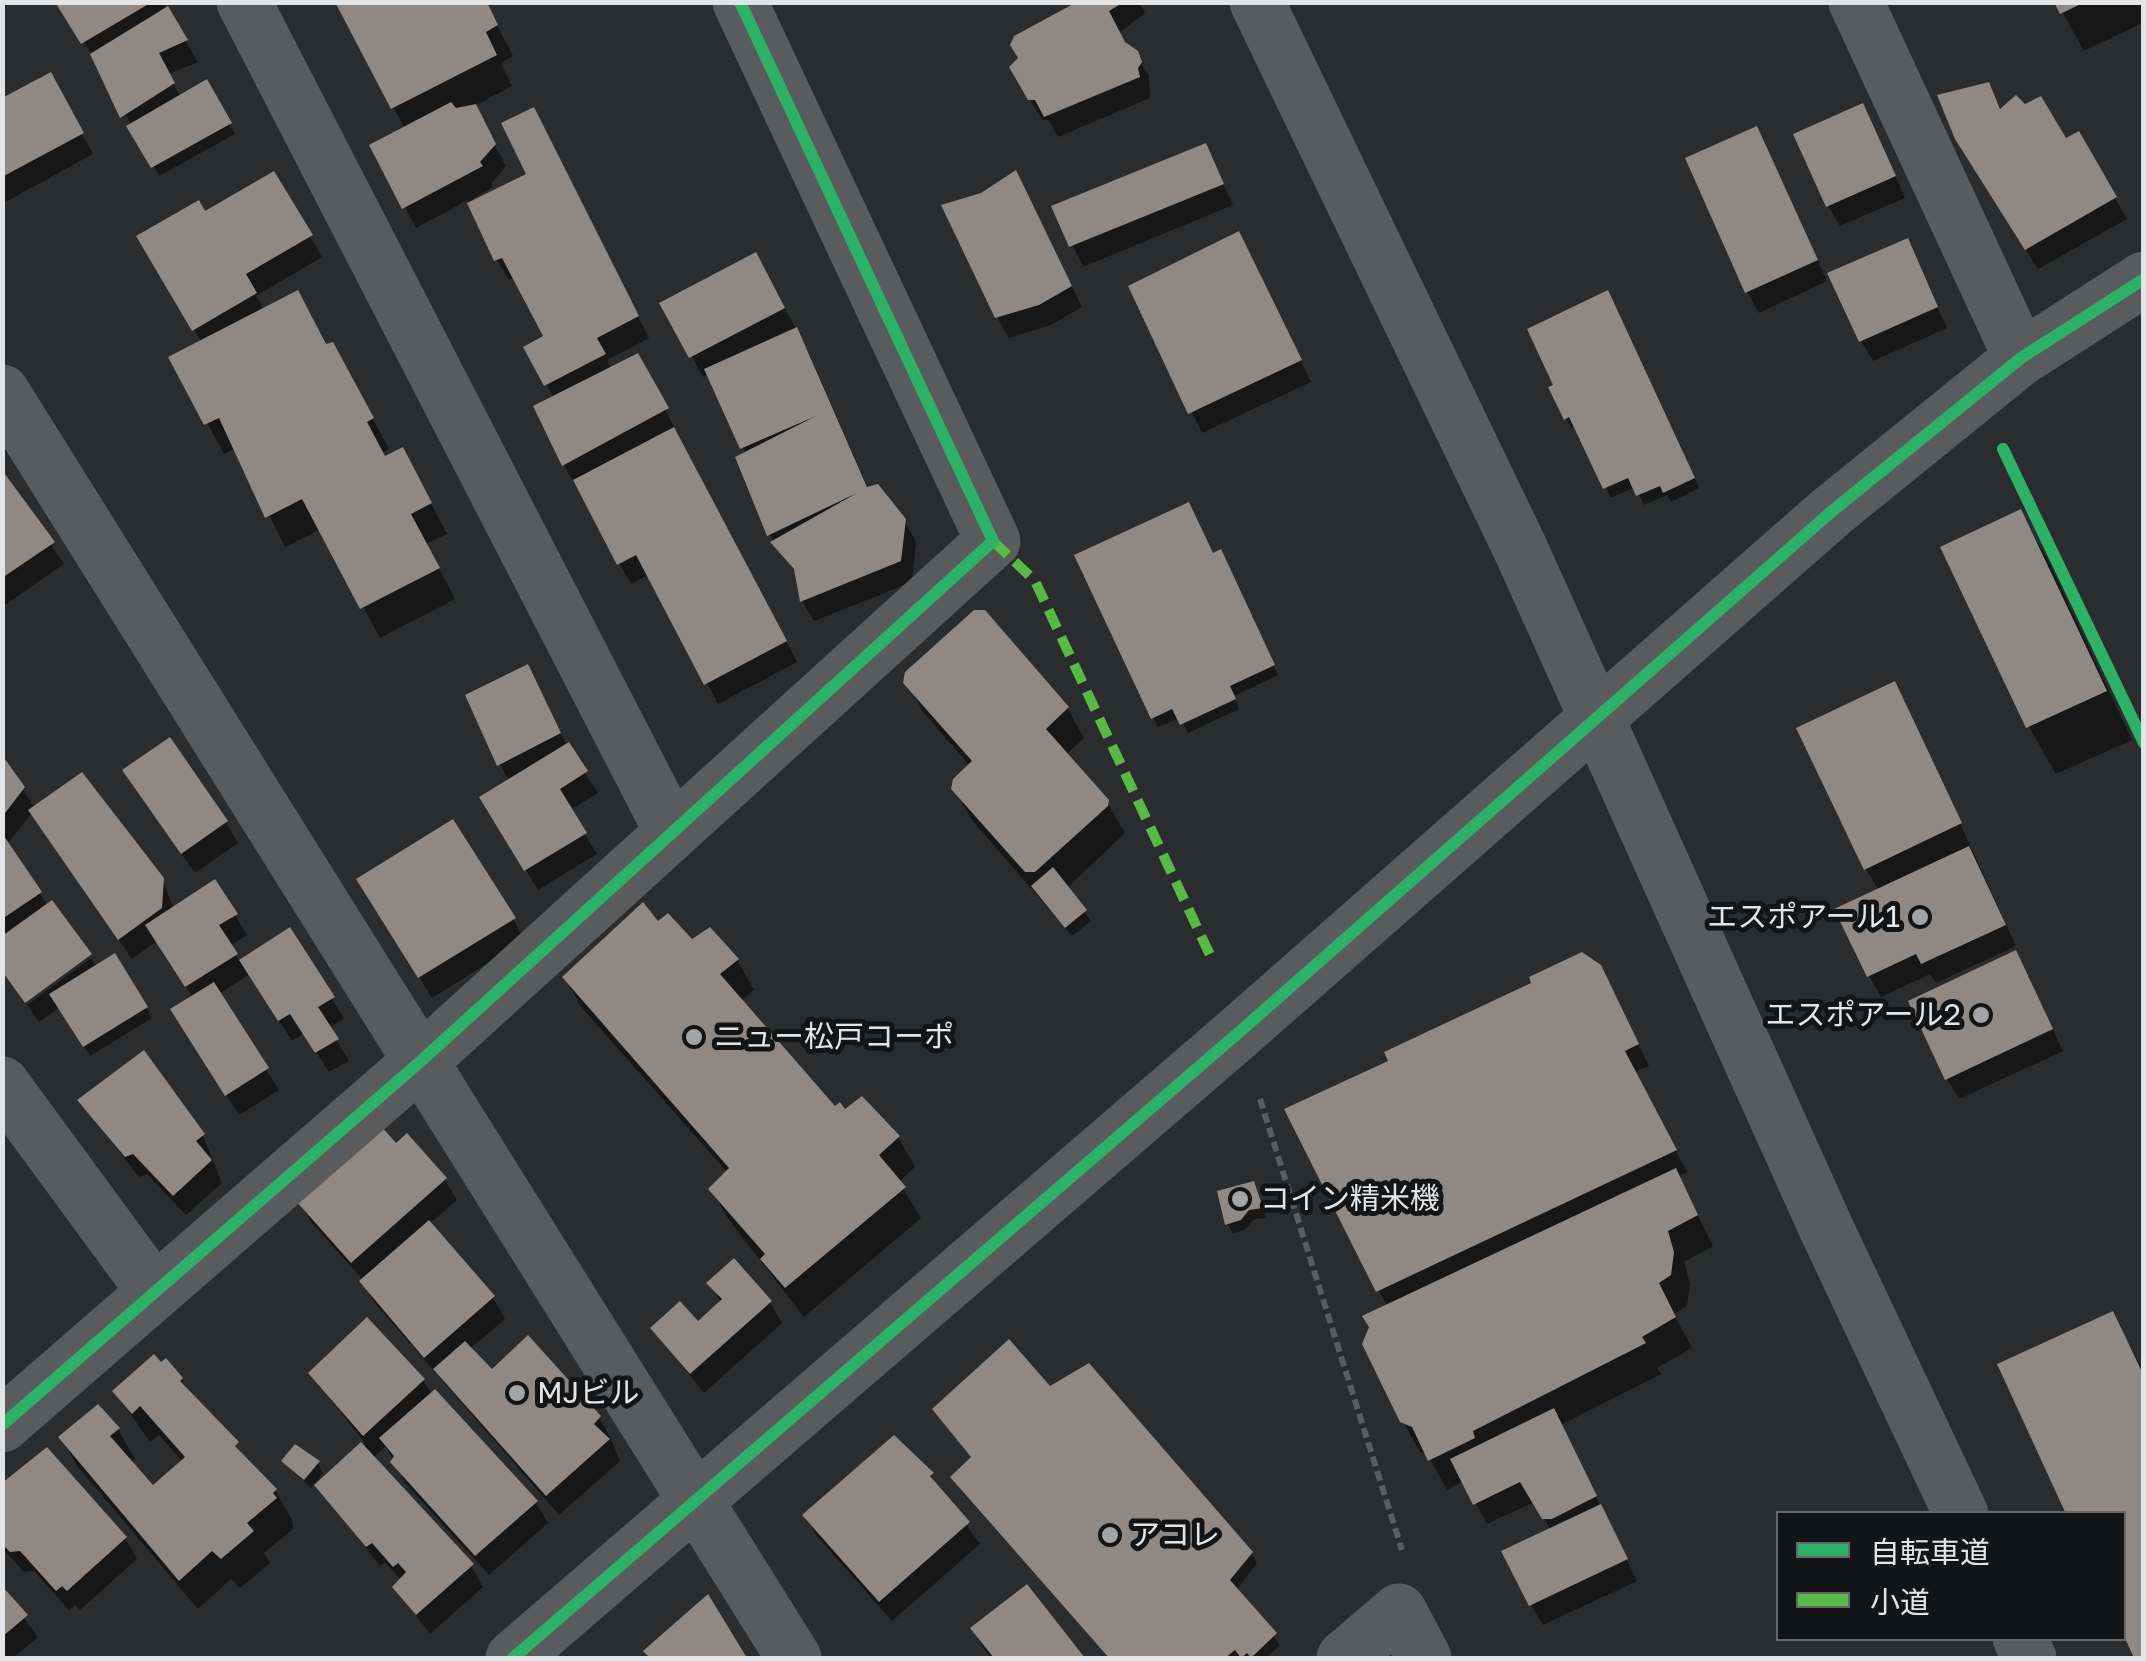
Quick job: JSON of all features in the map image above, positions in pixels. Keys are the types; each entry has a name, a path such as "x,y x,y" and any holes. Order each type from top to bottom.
{"street":[{"path":"244,2 672,832"},
{"path":"2,1424 421,1062 993,541 740,2"},
{"path":"1258,2 1520,548 1960,1511"},
{"path":"1856,2 2021,358"},
{"path":"513,1658 1252,1022 1832,512 2021,358 2144,279"},
{"path":"2,392 794,1658"},
{"path":"2,1084 154,1290"},
{"path":"1344,1658 1411,1635"}],"path":[{"path":"1257,1088 1403,1552 1411,1635"}],"building":[{"path":"55,2 152,2 81,44"},
{"path":"335,2 487,2 498,25 486,32 497,55 391,109"},
{"path":"1077,2 1124,2 1109,11 1125,42 1138,51 1142,62 1138,68 1140,77 1044,117 1035,100 1028,100 1009,67 1018,58 1010,45 1014,36"},
{"path":"2054,2 2085,2 2060,14"},
{"path":"168,6 188,40 159,53 175,83 120,118 90,54"},
{"path":"51,72 84,133 2,177 2,98"},
{"path":"207,79 232,123 151,168 126,126"},
{"path":"1989,82 2000,109 2016,95 2025,104 2041,96 2066,138 2079,131 2117,197 2025,250 1955,139 1937,95"},
{"path":"451,102 456,108 476,104 496,144 480,162 483,166 402,209 369,145"},
{"path":"1863,103 1896,176 1826,207 1793,134"},
{"path":"534,107 639,316 597,338 606,354 544,386 523,347 543,336 502,258 494,261 467,203 526,174 501,123"},
{"path":"1757,126 1818,260 1745,293 1685,158"},
{"path":"1206,143 1224,184 1069,247 1051,206"},
{"path":"1016,170 1072,286 1039,305 995,318 941,205 981,193"},
{"path":"274,171 313,235 246,274 257,293 192,331 136,236 199,200 205,211"},
{"path":"1239,231 1302,360 1188,414 1128,286"},
{"path":"1908,238 1938,307 1859,342 1827,273"},
{"path":"756,252 785,308 689,358 659,303"},
{"path":"298,290 326,344 333,342 374,418 367,422 385,456 403,447 432,503 411,514 440,568 360,609 302,499 265,518 219,418 204,425 168,357"},
{"path":"1608,290 1695,478 1663,493 1660,486 1636,496 1628,478 1603,489 1569,417 1564,420 1548,387 1553,385 1527,329"},
{"path":"797,327 867,487 878,484 906,519 901,561 800,602 794,569 770,542 857,493 767,536 735,457 816,416 740,449 704,369"},
{"path":"638,353 669,408 562,466 533,406"},
{"path":"674,427 787,641 704,685 636,555 617,565 573,480"},
{"path":"2,470 55,542 2,578"},
{"path":"1189,502 1213,553 1221,549 1275,665 1230,686 1236,699 1180,725 1172,709 1151,719 1074,555"},
{"path":"2021,509 2107,691 2026,728 1940,547"},
{"path":"974,610 985,610 1069,707 1046,729 1109,800 1108,806 1035,872 1025,872 951,789 953,779 972,761 903,683 905,672"},
{"path":"528,664 561,733 497,766 465,695"},
{"path":"1895,681 1962,823 1864,870 1796,728"},
{"path":"170,737 228,821 181,854 122,770"},
{"path":"569,742 588,771 560,789 587,833 524,871 479,797"},
{"path":"2,755 25,787 2,817"},
{"path":"82,772 164,878 162,908 118,940 28,810"},
{"path":"453,819 516,918 418,978 356,879"},
{"path":"2,833 42,892 2,919"},
{"name":"エスポアール1","path":"1969,846 2006,925 1921,964 1916,954 1867,977 1834,909"},
{"path":"1053,867 1087,910 1065,928 1031,886"},
{"path":"215,879 238,914 219,925 238,954 185,987 145,925"},
{"path":"52,900 92,954 25,1003 2,971 2,936"},
{"name":"ニュー松戸コーポ","path":"643,902 658,921 668,913 692,939 710,927 739,959 720,974 835,1106 840,1102 845,1109 862,1096 900,1136 879,1155 906,1187 785,1288 760,1259 765,1254 708,1189 729,1168 562,977"},
{"path":"290,927 335,997 318,1007 339,1039 315,1053 290,1014 278,1021 239,960"},
{"name":"エスポアール2","path":"2016,950 2053,1029 1945,1080 1908,1001"},
{"path":"1582,952 1601,965 1639,1044 1625,1051 1677,1150 1376,1292 1284,1109 1388,1061 1384,1052 1531,983 1529,977"},
{"path":"115,953 148,1007 83,1047 49,994"},
{"path":"214,982 269,1068 225,1096 170,1009"},
{"path":"144,1050 205,1134 196,1141 212,1160 173,1196 133,1154 125,1157 77,1100"},
{"path":"381,1126 396,1143 407,1133 447,1178 351,1263 296,1201"},
{"path":"1676,1168 1698,1215 1668,1231 1674,1252 1671,1275 1659,1283 1676,1317 1642,1337 1646,1343 1473,1431 1475,1438 1428,1461 1412,1427 1400,1422 1362,1344 1369,1327 1362,1316"},
{"name":"コイン精米機","path":"1254,1181 1263,1208 1249,1210 1241,1220 1225,1225 1217,1191"},
{"path":"429,1220 495,1296 424,1358 359,1281"},
{"path":"734,1258 772,1301 690,1374 650,1328 680,1301 698,1321 722,1299 706,1283"},
{"path":"2113,1311 2144,1376 2144,1658 2134,1658 2126,1640 2126,1511 2065,1511 1997,1364"},
{"path":"367,1317 425,1379 363,1436 308,1373"},
{"name":"MJビル","path":"528,1335 601,1416 594,1424 610,1439 546,1496 433,1369 465,1341 492,1369"},
{"path":"1009,1339 1050,1386 1089,1363 1253,1552 1230,1580 1277,1633 1251,1658 1247,1653 1241,1658 1235,1650 1225,1658 1109,1658 950,1477 971,1457 932,1409"},
{"path":"154,1354 161,1362 166,1358 183,1378 180,1381 239,1442 235,1446 277,1489 273,1493 277,1498 247,1523 254,1531 221,1559 212,1551 179,1581 58,1437 98,1404 120,1428 110,1436 153,1485 185,1457 140,1406 132,1414 112,1391"},
{"path":"435,1389 538,1501 475,1556 390,1462 394,1456 379,1438"},
{"path":"1554,1408 1597,1496 1552,1519 1542,1519 1520,1482 1473,1505 1450,1459"},
{"path":"894,1435 934,1473 930,1476 970,1522 879,1602 802,1515"},
{"path":"361,1442 474,1564 416,1615 392,1587 406,1572 398,1563 393,1567 372,1543 366,1547 314,1485"},
{"path":"295,1444 320,1461 304,1480 281,1461"},
{"path":"47,1447 127,1537 67,1591 62,1586 56,1591 20,1551 10,1552 2,1544 2,1483"},
{"path":"1601,1504 1628,1559 1529,1606 1501,1551"},
{"path":"1027,1584 1085,1658 994,1658 970,1628"},
{"path":"2,1586 28,1615 2,1637"},
{"path":"708,1594 747,1658 650,1658 643,1651"}],"marked path":[{"path":"993,541 1035,581 1210,955"}],"cycle path":[{"path":"2,1425 421,1061 993,541 740,2"},
{"path":"513,1658 1237,1034 1831,512 2021,358 2144,279"},
{"path":"2003,449 2144,743"}],"place":[{"name":"エスポアール1","path":"1920,917"},
{"name":"エスポアール2","path":"1981,1015"},
{"name":"ニュー松戸コーポ","path":"694,1037"},
{"name":"コイン精米機","path":"1240,1199"},
{"name":"MJビル","path":"517,1393"},
{"name":"アコレ","path":"1110,1535"}]}
